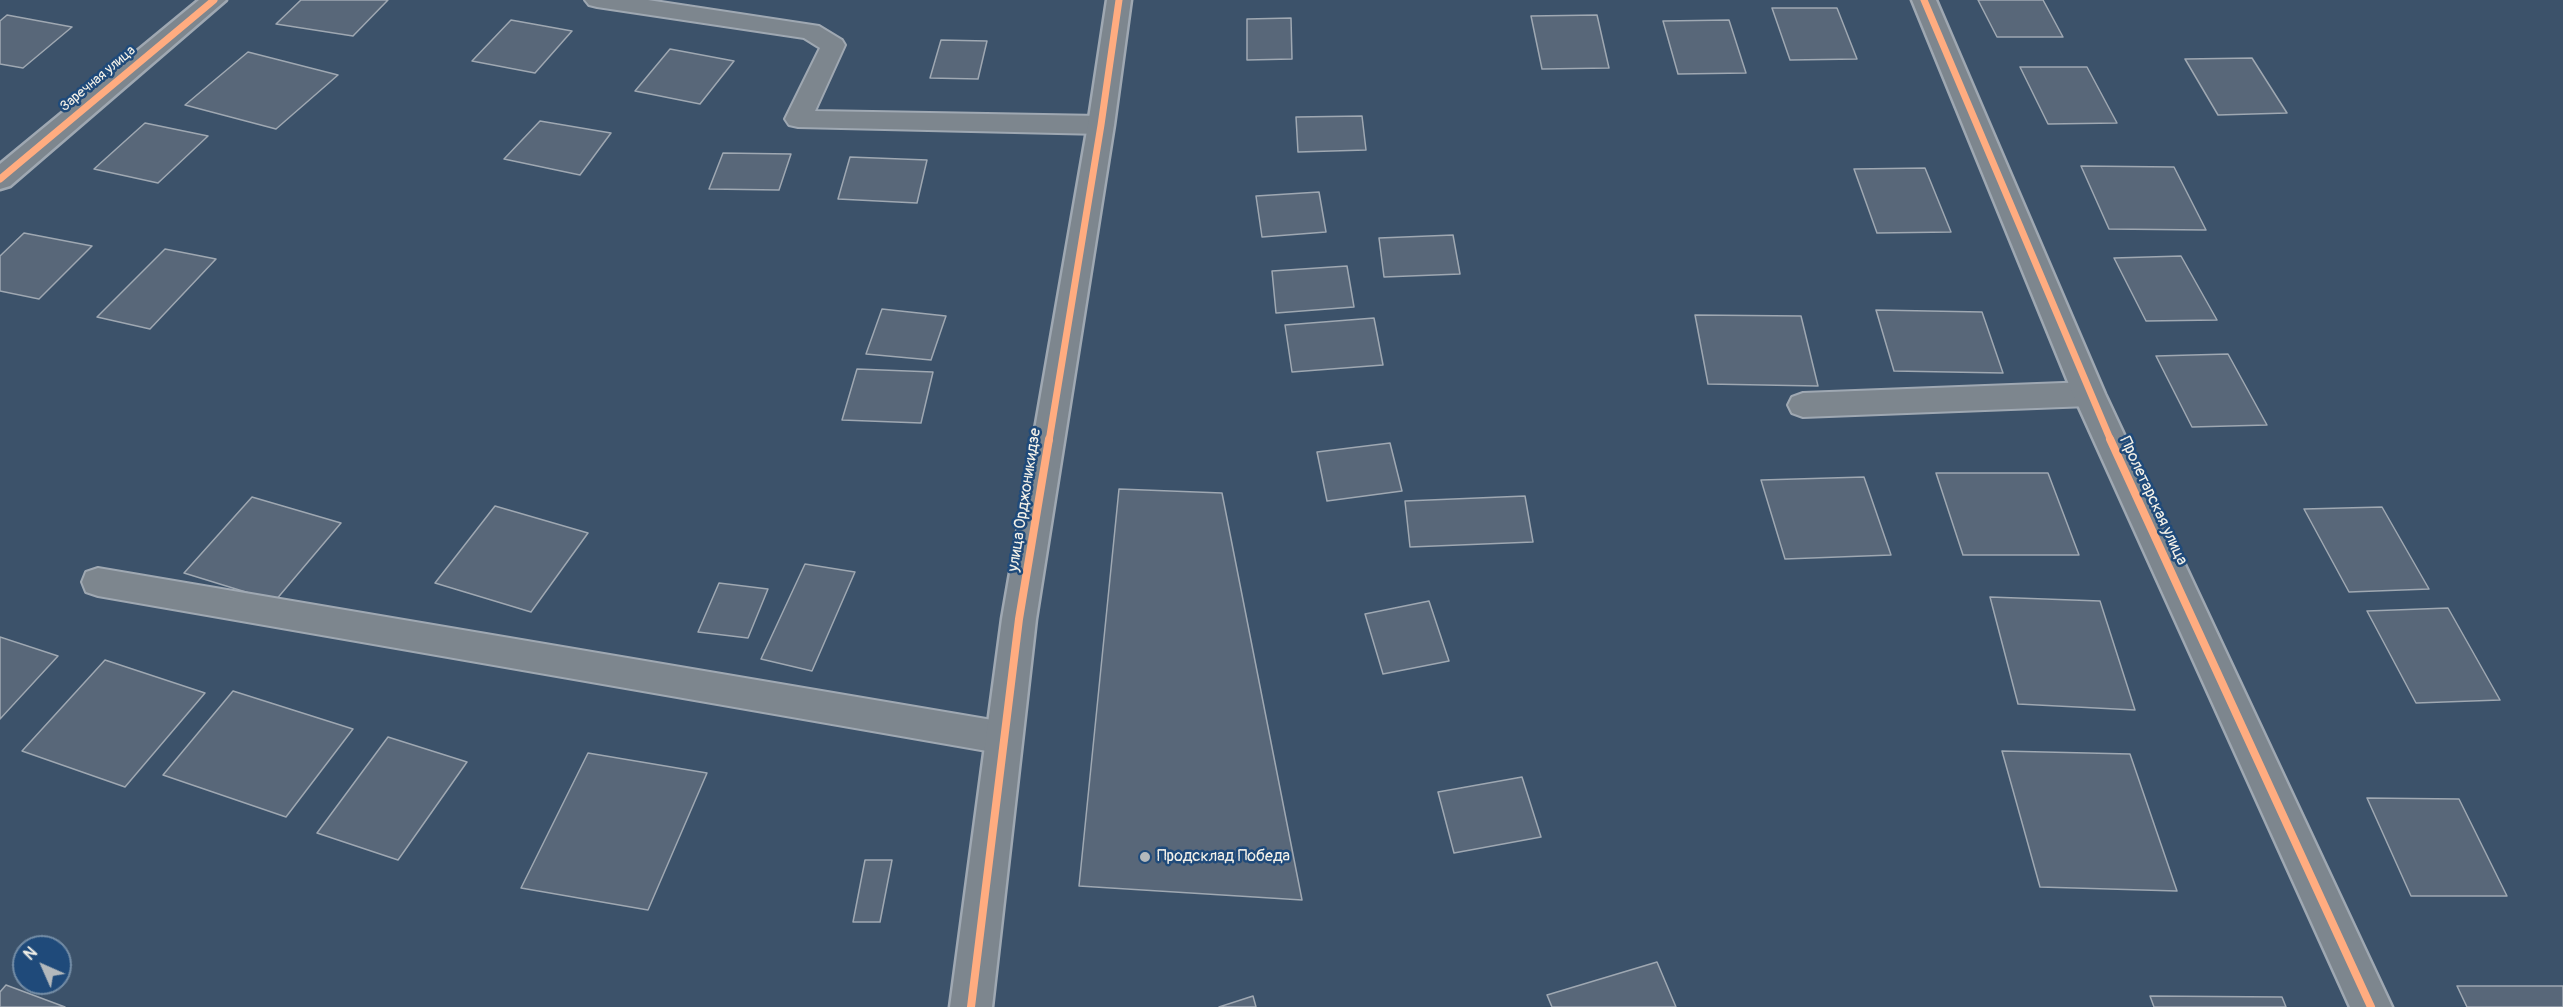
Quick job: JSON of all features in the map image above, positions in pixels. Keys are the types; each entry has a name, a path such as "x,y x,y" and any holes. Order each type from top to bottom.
{"street":[{"name":"Заречная улица","path":"0,179 214,0"},
{"name":"улица Орджоникидзе","path":"971,1007 1019,619 1101,125 1119,0"},
{"name":"Пролетарская улица","path":"1924,0 2089,394 2371,1007"}],"lane":[{"path":"597,0 810,31 833,45 798,119 1101,125"},
{"path":"1803,405 2089,394"},
{"path":"98,582 1004,738"}],"building":[{"path":"301,0 388,0 353,36 276,24"},
{"path":"1978,0 2043,0 2063,37 1997,37"},
{"path":"1772,8 1837,8 1857,59 1790,60"},
{"path":"7,15 72,27 23,68 0,64 0,21"},
{"path":"1597,15 1609,68 1542,69 1531,16"},
{"path":"1291,18 1292,59 1247,60 1247,19"},
{"path":"511,20 572,31 535,73 472,61"},
{"path":"1729,20 1746,73 1678,74 1663,21"},
{"path":"941,40 987,41 978,79 930,78"},
{"path":"670,49 734,61 700,104 635,91"},
{"path":"248,52 338,75 276,129 185,105"},
{"path":"2252,58 2287,113 2218,115 2185,59"},
{"path":"2020,67 2087,67 2117,123 2048,124"},
{"path":"1362,116 1366,150 1298,152 1296,117"},
{"path":"540,121 611,133 580,175 504,159"},
{"path":"145,123 208,136 158,183 94,169"},
{"path":"723,153 791,154 779,190 709,189"},
{"path":"850,157 927,160 917,203 838,199"},
{"path":"2081,166 2174,167 2206,230 2109,229"},
{"path":"1925,168 1951,232 1877,233 1854,169"},
{"path":"1319,192 1326,232 1262,237 1256,196"},
{"path":"24,233 92,246 39,299 0,291 0,256"},
{"path":"1453,235 1460,274 1384,277 1379,238"},
{"path":"165,249 216,259 150,329 97,317"},
{"path":"2181,256 2217,320 2146,321 2114,258"},
{"path":"1347,266 1354,307 1276,313 1272,271"},
{"path":"882,309 946,316 931,360 866,354"},
{"path":"1876,310 1982,312 2003,373 1894,371"},
{"path":"1695,315 1801,316 1818,386 1708,384"},
{"path":"1374,318 1383,365 1292,372 1285,325"},
{"path":"2228,354 2267,425 2192,427 2156,356"},
{"path":"857,369 933,372 921,423 842,420"},
{"path":"1390,443 1402,491 1327,501 1317,452"},
{"path":"1936,473 2048,473 2079,555 1963,555"},
{"path":"1864,477 1891,555 1785,559 1761,480"},
{"path":"1119,489 1222,493 1302,900 1079,886"},
{"path":"1525,496 1533,542 1410,547 1405,501"},
{"path":"252,497 341,523 275,601 184,573"},
{"path":"495,506 588,533 531,612 435,583"},
{"path":"2382,507 2429,589 2349,592 2304,509"},
{"path":"805,564 855,572 812,671 761,659"},
{"path":"719,583 768,589 748,638 698,632"},
{"path":"1990,597 2100,601 2135,710 2018,704"},
{"path":"1429,601 1449,661 1383,674 1365,614"},
{"path":"2448,608 2500,700 2416,703 2367,611"},
{"path":"0,637 58,656 0,719"},
{"path":"105,660 205,693 125,787 22,751"},
{"path":"233,691 353,729 286,817 163,775"},
{"path":"388,737 467,762 398,860 317,833"},
{"path":"2002,751 2130,754 2177,891 2040,887"},
{"path":"588,753 707,773 648,910 521,888"},
{"path":"1522,777 1541,837 1454,853 1438,792"},
{"path":"2367,798 2459,799 2507,896 2411,896"},
{"path":"865,860 892,860 880,922 853,922"},
{"path":"1657,962 1676,1007 1552,1007 1547,995"},
{"path":"6,985 12,987 12,995 33,995 65,1007 0,1007 0,992"},
{"path":"2457,986 2563,986 2563,1007 2467,1007"},
{"path":"1253,996 1256,1007 1219,1007"},
{"path":"2150,996 2282,997 2286,1007 2154,1007"}],"cycle path":[{"path":"0,179 214,0"},
{"path":"971,1007 1019,619 1101,125 1119,0"},
{"path":"1924,0 2089,394 2371,1007"}],"place":[{"name":"Продсклад Победа","path":"1145,857"}]}
